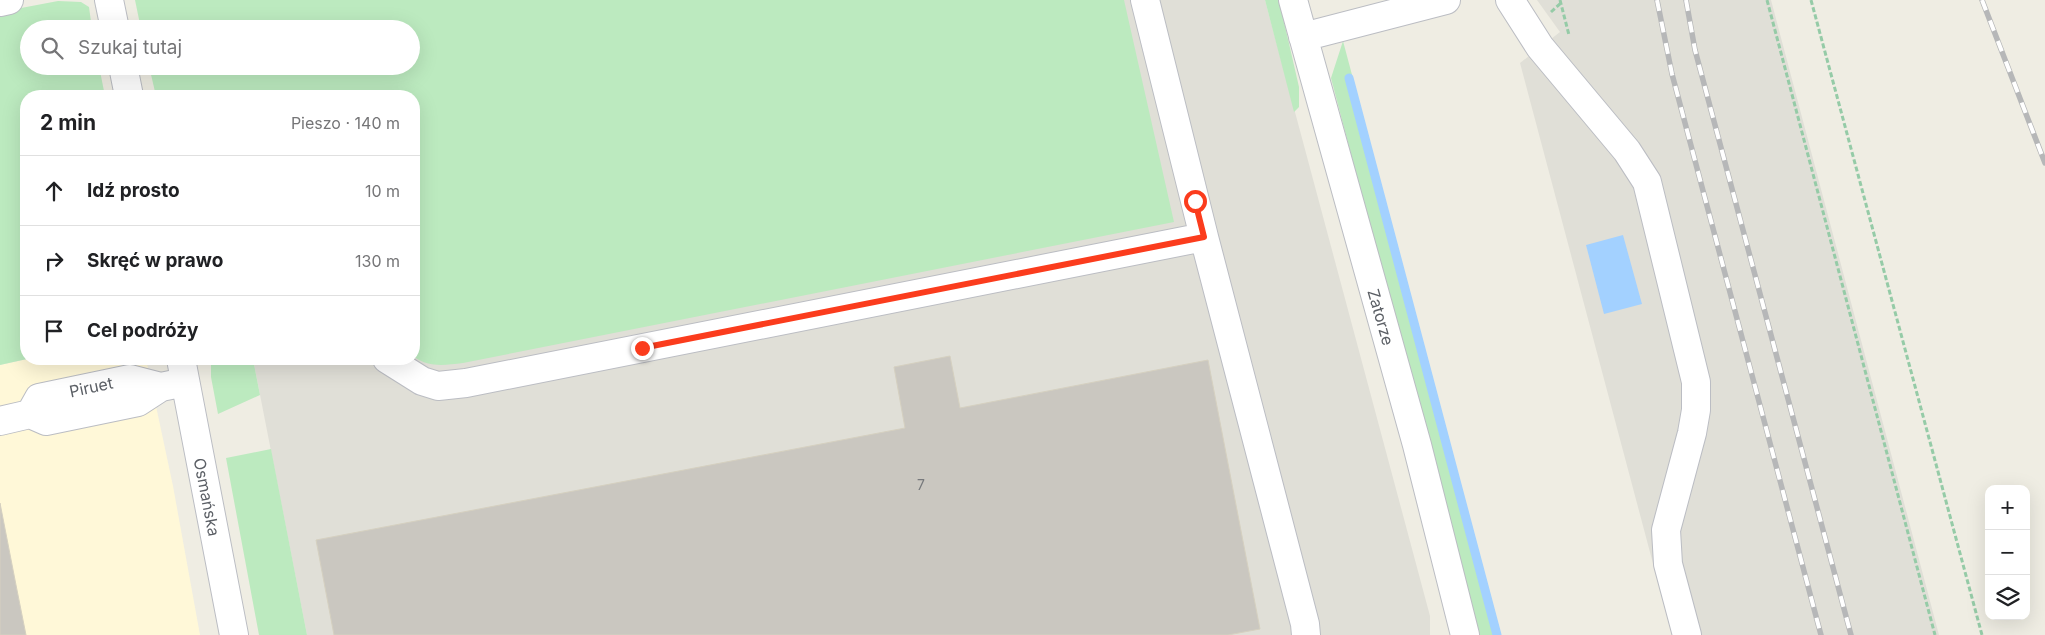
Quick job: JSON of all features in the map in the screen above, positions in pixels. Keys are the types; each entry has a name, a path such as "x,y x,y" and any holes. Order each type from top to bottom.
{"street":[{"path":"0,2 9,0"},
{"path":"110,0 113,20"},
{"path":"1145,0 1204,237 1305,624 1306,635"},
{"name":"Zatorze","path":"1293,0 1416,445 1465,635"},
{"path":"1303,37 1446,0"},
{"path":"1510,0 1540,47 1627,151 1646,182 1697,388 1692,432 1666,530 1668,564 1687,635"},
{"path":"125,75 128,90"},
{"path":"397,365 422,381 438,386 466,383 1204,237"},
{"name":"Piruet","path":"0,421 30,414 46,421 138,402 176,376"},
{"name":"Osmańska","path":"176,376 234,635"}],"path":[{"path":"1767,0 1935,635"},
{"path":"1810,0 1982,635"},
{"path":"1548,15 1561,3"}],"shaded area":[{"path":"182,0 1265,0 1430,616 1430,635 307,635 254,365 420,365 420,90 414,90 413,75 420,75 420,20 340,20"},
{"path":"1537,0 1771,0 1939,635 1672,635 1520,63 1560,32"},
{"path":"20,361 20,365 147,365 173,486 200,635 0,635 0,365"}],"green space":[{"path":"135,0 1124,0 1174,222 463,363 444,365 426,363 420,360 420,90 155,90 151,75 420,75 420,20 139,20"},
{"path":"1265,0 1279,0 1299,87 1299,107 1294,112"},
{"path":"58,1 81,2 89,7 91,20 20,20 20,75 101,75 104,90 20,90 20,361 0,365 0,12"},
{"path":"1343,41 1501,635 1477,635 1331,78"},
{"path":"211,365 254,365 260,395 218,414 211,377"},
{"path":"271,449 307,635 259,635 226,458"}],"water":[{"path":"1623,235 1642,304 1604,314 1586,245"}],"building":[{"path":"950,356 960,408 1208,360 1260,629 1228,635 334,635 316,540 905,428 894,367"},
{"path":"0,503 16,585 26,635 0,635"}],"waterway":[{"path":"1349,78 1497,635"}],"railway":[{"path":"1657,0 1672,74 1821,635"},
{"path":"1686,0 1695,50 1851,635"},
{"path":"1982,0 2045,163"}],"route":[{"path":"642,348 1204,237 1195,201"}]}
